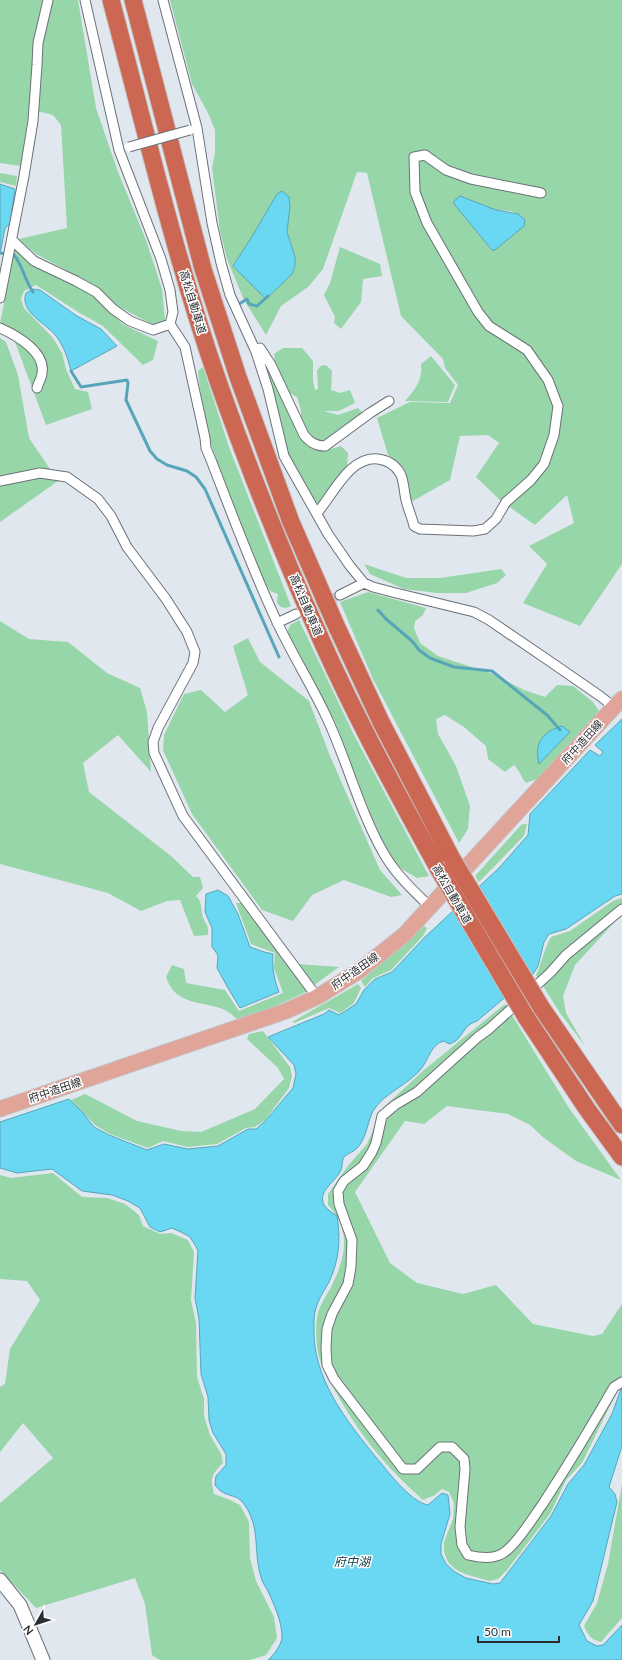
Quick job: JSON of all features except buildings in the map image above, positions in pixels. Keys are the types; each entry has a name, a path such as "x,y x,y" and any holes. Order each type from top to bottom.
{"highway":[{"name":"高松自動車道","path":"111,0 184,274 219,383 273,525 316,629 364,730 439,870 526,1017 587,1109 622,1157"},
{"name":"高松自動車道","path":"133,0 203,269 238,377 291,522 335,623 381,722 451,857 541,1007 622,1125"}],"main road":[{"name":"府中造田線","path":"0,1108 286,1010 317,997 359,971 404,935 618,703"}],"street":[{"path":"0,298 12,240 32,121 38,43 48,0"},
{"path":"85,0 119,150 161,259 170,290 173,312 170,324 185,348 206,448 244,546 277,623 327,717 383,853 399,876 430,907"},
{"path":"163,0 194,129 221,263 230,295 255,350 268,389 284,456 328,534 350,566 364,582 374,587 392,592 474,612 489,620 600,696 618,703"},
{"path":"119,150 194,129"},
{"path":"317,513 346,473 363,460 374,458 383,459 392,463 401,474 406,500 414,526 420,529 473,532 485,529 496,519 506,502 531,480 544,464 554,435 558,406 548,380 527,350 489,326 478,312 427,223 415,192 414,156 425,155 446,170 471,180 540,193"},
{"path":"12,240 34,261 96,292 113,309 130,321 153,330 170,324"},
{"path":"0,328 17,336 29,346 40,359 42,372 37,388"},
{"path":"255,350 260,348 271,365 304,434 310,442 318,446 325,446 389,401"},
{"path":"0,481 40,473 67,477 98,499 111,516 127,547 166,599 187,632 196,652 192,663 158,728 153,742 154,753 183,816 317,997"},
{"path":"340,595 364,582"},
{"path":"277,623 296,614"},
{"path":"622,909 566,954 550,973 510,1011 478,1037 417,1092 395,1105 382,1116 376,1143 372,1152 363,1166 344,1181 338,1191 339,1204 352,1240 351,1267 348,1284 332,1314 327,1329 326,1348 327,1365 334,1379 403,1469 417,1469 440,1447 452,1447 464,1459 466,1469 460,1527 462,1545 468,1554 480,1558 495,1557 506,1552 530,1523 571,1461 614,1388 622,1382"},
{"path":"0,1580 20,1605 43,1660"}],"green space":[{"path":"0,0 78,0 96,108 118,172 146,240 162,289 165,320 153,325 116,305 98,287 36,254 19,239 67,228 61,125 53,115 29,109 21,166 0,163"},
{"path":"170,0 622,0 622,564 580,626 523,603 547,564 529,546 574,523 567,495 535,525 501,501 476,477 499,443 488,435 460,436 450,480 411,502 404,468 388,455 377,418 410,402 450,403 458,385 445,368 443,359 401,316 367,173 357,172 323,269 308,287 281,306 266,335 244,300 227,259 220,231 212,168 215,153 215,130 208,113 192,84","holes":["454,204 480,205 496,210 510,211 518,214 525,220 492,250","290,206 287,232 295,257 233,266 253,235"]},
{"path":"0,173 17,176 16,186 0,182"},
{"path":"340,247 380,264 382,276 363,279 361,302 341,329 334,323 335,317 324,295 330,283"},
{"path":"15,249 33,265 91,294 124,325 158,341 153,360 143,365 103,326 36,285 24,291 21,299 24,308 53,338 62,353 66,369 75,389 88,392 92,409 46,425 12,334 0,323"},
{"path":"0,338 6,342 18,375 29,438 58,481 0,522"},
{"path":"283,348 302,348 313,361 313,380 315,390 318,389 317,370 322,365 327,366 332,371 331,390 340,393 350,390 355,403 339,411 324,411 338,415 358,408 362,412 359,417 329,439 321,441 310,437 301,422 301,410 297,397 288,392 275,364 274,354"},
{"path":"431,356 455,385 448,402 405,401 418,384 421,375 421,364"},
{"path":"263,361 276,382 297,430 308,446 314,450 328,450 341,446 348,453 347,466 338,476 320,505 312,499 298,476 286,450 282,424"},
{"path":"203,367 229,447 291,606 286,608 281,607 277,603 278,594 270,591 263,578 210,441 198,371"},
{"path":"364,564 406,578 440,578 501,569 506,575 497,583 466,593 437,593 404,589 370,574"},
{"path":"368,592 426,608 423,615 415,621 414,628 420,643 438,656 493,674 524,690 545,697 557,685 573,686 593,702 599,711 542,777 526,783 514,765 505,772 488,759 486,746 464,727 445,715 436,719 438,734 456,766 470,806 468,829 459,843 373,679 340,602"},
{"path":"299,620 354,735 429,876 417,878 402,869 389,855 360,790 336,724 287,633 290,625"},
{"path":"0,621 29,639 68,642 107,673 140,688 147,712 151,772 118,735 83,763 89,792 171,856 193,877 200,877 203,888 196,896 200,901 202,914 208,927 208,935 194,936 180,900 167,901 141,911 108,893 0,864"},
{"path":"248,638 260,662 309,701 330,756 380,870 402,895 391,897 344,880 312,895 293,921 262,910 192,814 163,750 164,735 184,694 201,690 225,712 248,695 233,646"},
{"path":"522,824 527,824 524,836 479,882 475,876"},
{"path":"622,898 622,914 575,965 563,996 566,1013 585,1046 560,1013 536,975 551,937 570,931 613,901"},
{"path":"236,903 244,903 308,991 271,1008 238,1020 223,1009 181,997 170,986 166,977 172,965 184,969 186,983 225,990 239,1011 283,993 274,968 275,953 251,944"},
{"path":"424,926 427,928 423,936 391,970 373,978 365,987 361,981"},
{"path":"298,964 339,967 313,986"},
{"path":"358,984 361,988 354,1003 340,1013 329,1008 294,1023 292,1022"},
{"path":"505,1004 569,1108 621,1180 576,1161 544,1138 530,1125 508,1114 447,1106 424,1124 405,1121 355,1192 390,1263 417,1283 463,1294 496,1285 533,1324 593,1336 602,1334 622,1304 622,1381 582,1463 566,1480 550,1514 507,1570 498,1579 489,1581 465,1574 455,1569 448,1562 444,1552 444,1542 453,1519 454,1503 449,1492 442,1489 435,1495 423,1500 397,1476 375,1451 346,1410 326,1374 318,1353 316,1328 319,1310 340,1267 344,1246 344,1235 341,1225 336,1215 328,1205 328,1194 347,1167 367,1144 383,1108 424,1070"},
{"path":"263,1031 290,1067 292,1076 289,1088 265,1120 255,1127 246,1128 217,1144 188,1147 163,1141 148,1148 110,1134 95,1125 71,1100 85,1094 137,1121 181,1131 201,1132 255,1109 284,1079 278,1068 247,1039 249,1034"},
{"path":"53,1173 82,1197 107,1198 125,1204 139,1215 143,1226 160,1234 171,1233 188,1240 194,1252 191,1300 196,1323 197,1377 204,1399 204,1416 210,1435 221,1454 223,1463 212,1477 213,1489 214,1494 240,1505 249,1522 250,1558 256,1581 274,1617 277,1638 266,1655 250,1660 160,1660 152,1655 145,1604 135,1578 36,1608 0,1570 0,1503 53,1458 23,1423 0,1452 0,1387 5,1384 10,1349 40,1300 27,1281 0,1279 0,1175 11,1178"},
{"path":"622,1484 622,1618 601,1642 590,1637 584,1626 597,1603 608,1564"}],"water":[{"path":"0,184 15,189 10,224 5,228 0,254"},
{"path":"282,191 289,197 290,206 287,232 295,257 295,266 292,274 266,299 233,266 277,194"},
{"path":"460,196 496,210 518,214 525,220 524,226 495,250 492,250 454,204 454,201"},
{"path":"33,289 40,290 77,316 101,329 117,346 71,371 69,362 59,340 52,331 30,312 26,306 26,293"},
{"name":"府中湖","path":"622,719 622,894 615,896 566,929 549,934 544,942 538,966 533,974 477,1021 469,1025 456,1041 449,1044 444,1041 436,1045 416,1075 383,1099 373,1111 361,1143 355,1150 345,1156 342,1168 323,1195 322,1199 324,1205 337,1216 339,1241 335,1266 316,1308 314,1327 318,1363 325,1380 332,1396 342,1412 364,1442 399,1484 413,1498 428,1505 442,1493 448,1495 450,1514 441,1544 441,1554 446,1564 455,1572 466,1578 493,1584 500,1583 551,1516 568,1484 584,1465 612,1414 622,1386 622,1446 609,1487 615,1494 617,1502 593,1601 579,1625 587,1641 597,1646 603,1645 622,1625 622,1660 268,1660 281,1643 282,1631 275,1607 261,1579 253,1522 241,1500 226,1494 215,1485 216,1476 226,1465 226,1454 213,1433 209,1420 208,1397 201,1374 199,1319 195,1298 198,1250 190,1237 183,1233 172,1228 160,1232 150,1227 140,1208 128,1201 112,1195 82,1191 52,1169 17,1173 0,1168 0,1122 69,1099 94,1127 109,1135 147,1150 164,1144 188,1149 218,1146 248,1129 256,1129 265,1121 293,1088 296,1074 294,1065 268,1037 324,1014 329,1010 339,1015 356,1004 364,990 375,979 392,972 425,937 499,868 528,835 530,814 590,750 600,756 603,752 595,745"},
{"path":"562,726 570,732 539,764 538,750 541,739 555,728"},
{"path":"218,890 228,896 238,914 250,947 273,954 274,973 279,992 240,1008 217,968 218,955 212,947 212,928 205,912 206,894"}],"waterway":[{"path":"0,253 14,255 20,264 33,292"},
{"path":"239,304 247,299 249,304 257,306 268,296"},
{"path":"71,371 81,387 127,380 126,400 150,451 157,459 167,465 187,471 196,477 205,489 279,657"},
{"path":"378,610 386,619 412,641 419,650 430,658 454,667 492,671 547,715 560,730"}],"tunnel":[{"path":"304,611 340,595"}]}
